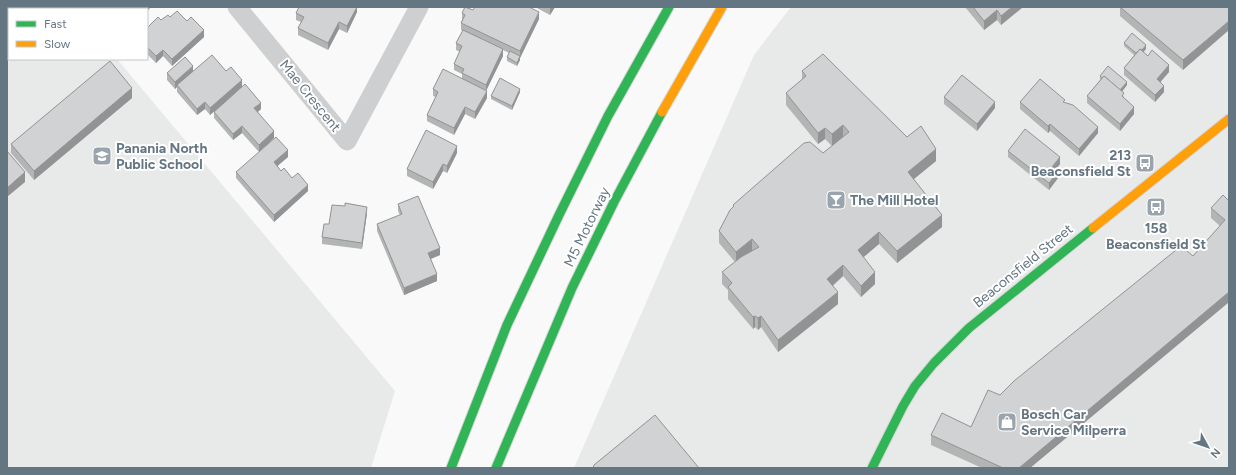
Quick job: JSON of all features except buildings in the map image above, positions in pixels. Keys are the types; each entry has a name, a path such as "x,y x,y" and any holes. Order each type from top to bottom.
{"main road":[{"path":"451,468 507,325 558,215 608,116 669,7"},
{"name":"M5 Motorway","path":"496,468 542,356 599,230 664,107 722,7"},
{"name":"Beaconsfield Street","path":"872,468 896,419 916,386 941,355 969,328 1229,119"}],"street":[{"name":"Mae Crescent","path":"237,7 347,141 419,7"}],"shaded area":[{"name":"Panania North Public School","path":"7,7 74,7 75,8 8,8 8,60 118,60 395,391 371,468 7,468"},
{"path":"791,7 1229,7 1229,468 574,468 754,55"}],"traffic: fast":[{"path":"451,468 507,325 559,215 608,116 669,7"},
{"path":"496,468 572,288 614,202 662,112"},
{"path":"872,468 903,406 915,386 934,363 969,328 1093,228"}],"traffic: slow":[{"path":"662,112 722,7"},
{"path":"1093,228 1229,119"}],"place":[{"name":"Panania North Public School","path":"102,156"},
{"name":"213 Beaconsfield St","path":"1145,163"},
{"name":"The Mill Hotel","path":"836,200"},
{"name":"158 Beaconsfield St","path":"1156,207"},
{"name":"Bosch Car Service Milperra","path":"1007,422"}]}
